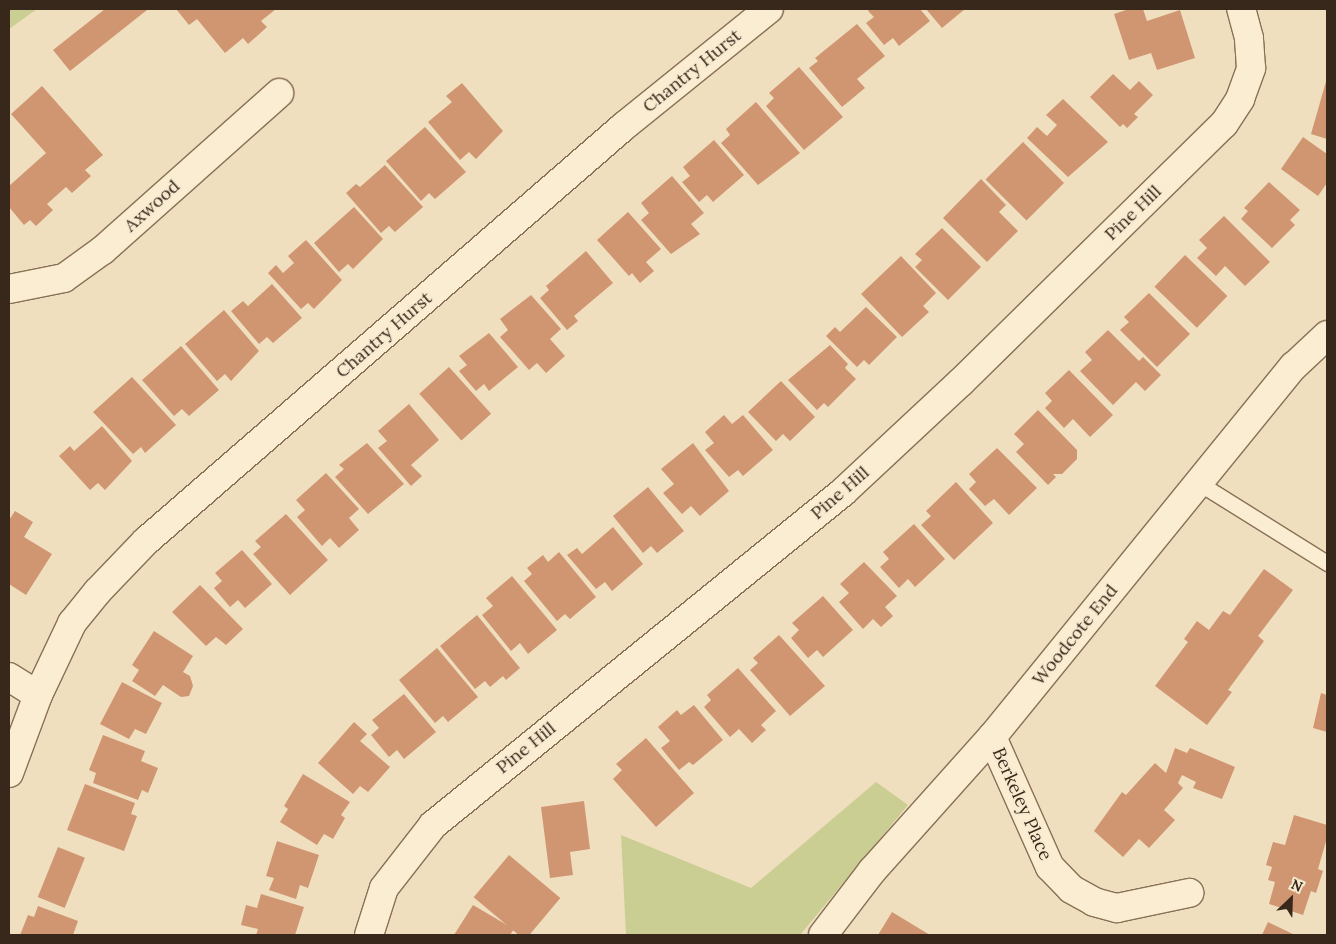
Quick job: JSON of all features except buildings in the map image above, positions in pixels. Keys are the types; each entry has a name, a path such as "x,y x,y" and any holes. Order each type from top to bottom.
{"street":[{"name":"Chantry Hurst","path":"9,773 38,695 72,624 98,592 146,542 624,126 769,9"},
{"name":"Pine Hill","path":"369,935 384,888 433,825 843,492 960,383 1224,124 1240,99 1251,68 1249,38 1241,9"},
{"name":"Axwood","path":"9,289 64,278 103,250 279,92"},
{"name":"Woodcote End","path":"823,935 872,871 992,737 1294,366 1327,335"},
{"path":"9,677 38,695"},
{"name":"Berkeley Place","path":"992,737 1050,867 1072,889 1094,902 1117,908 1189,893"}],"lane":[{"path":"1199,483 1327,563"}],"green space":[{"path":"9,9 37,9 9,29"},
{"path":"876,782 908,805 800,935 626,935 621,835 751,888"}]}
